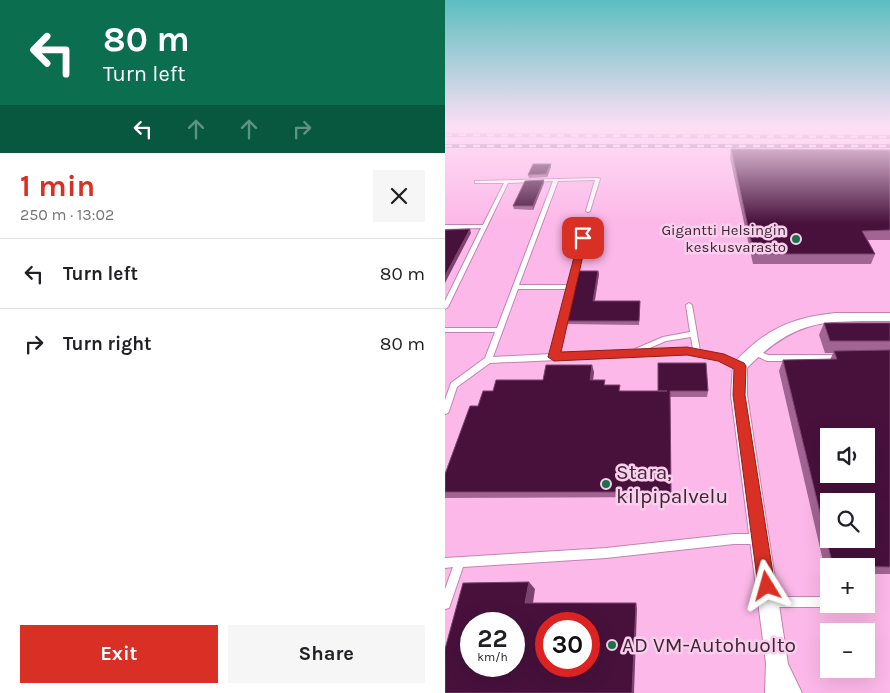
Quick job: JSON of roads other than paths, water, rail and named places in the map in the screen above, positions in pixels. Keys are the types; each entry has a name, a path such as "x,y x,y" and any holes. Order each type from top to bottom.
{"street":[{"path":"777,693 777,664 739,395 740,366 754,352 783,330 801,323 821,318 890,317"},
{"path":"777,664 790,693"}],"lane":[{"path":"477,182 598,179 588,211"},
{"path":"445,411 454,385 488,360 556,180"},
{"path":"445,307 507,181"},
{"path":"445,227 485,226"},
{"path":"554,357 583,238"},
{"path":"515,288 571,287"},
{"path":"689,305 697,353"},
{"path":"445,330 499,330"},
{"path":"633,354 665,339 694,334"},
{"path":"488,360 687,351 720,357 740,366"},
{"path":"754,352 767,358 851,358"},
{"path":"445,384 454,385"},
{"path":"445,563 760,539"},
{"path":"445,604 460,562"},
{"path":"769,602 820,602"}],"place":[{"name":"Gigantti Helsingin keskusvarasto","path":"796,239"},
{"name":"Stara, kilpipalvelu","path":"606,484"},
{"name":"AD VM-Autohuolto","path":"612,645"}]}
